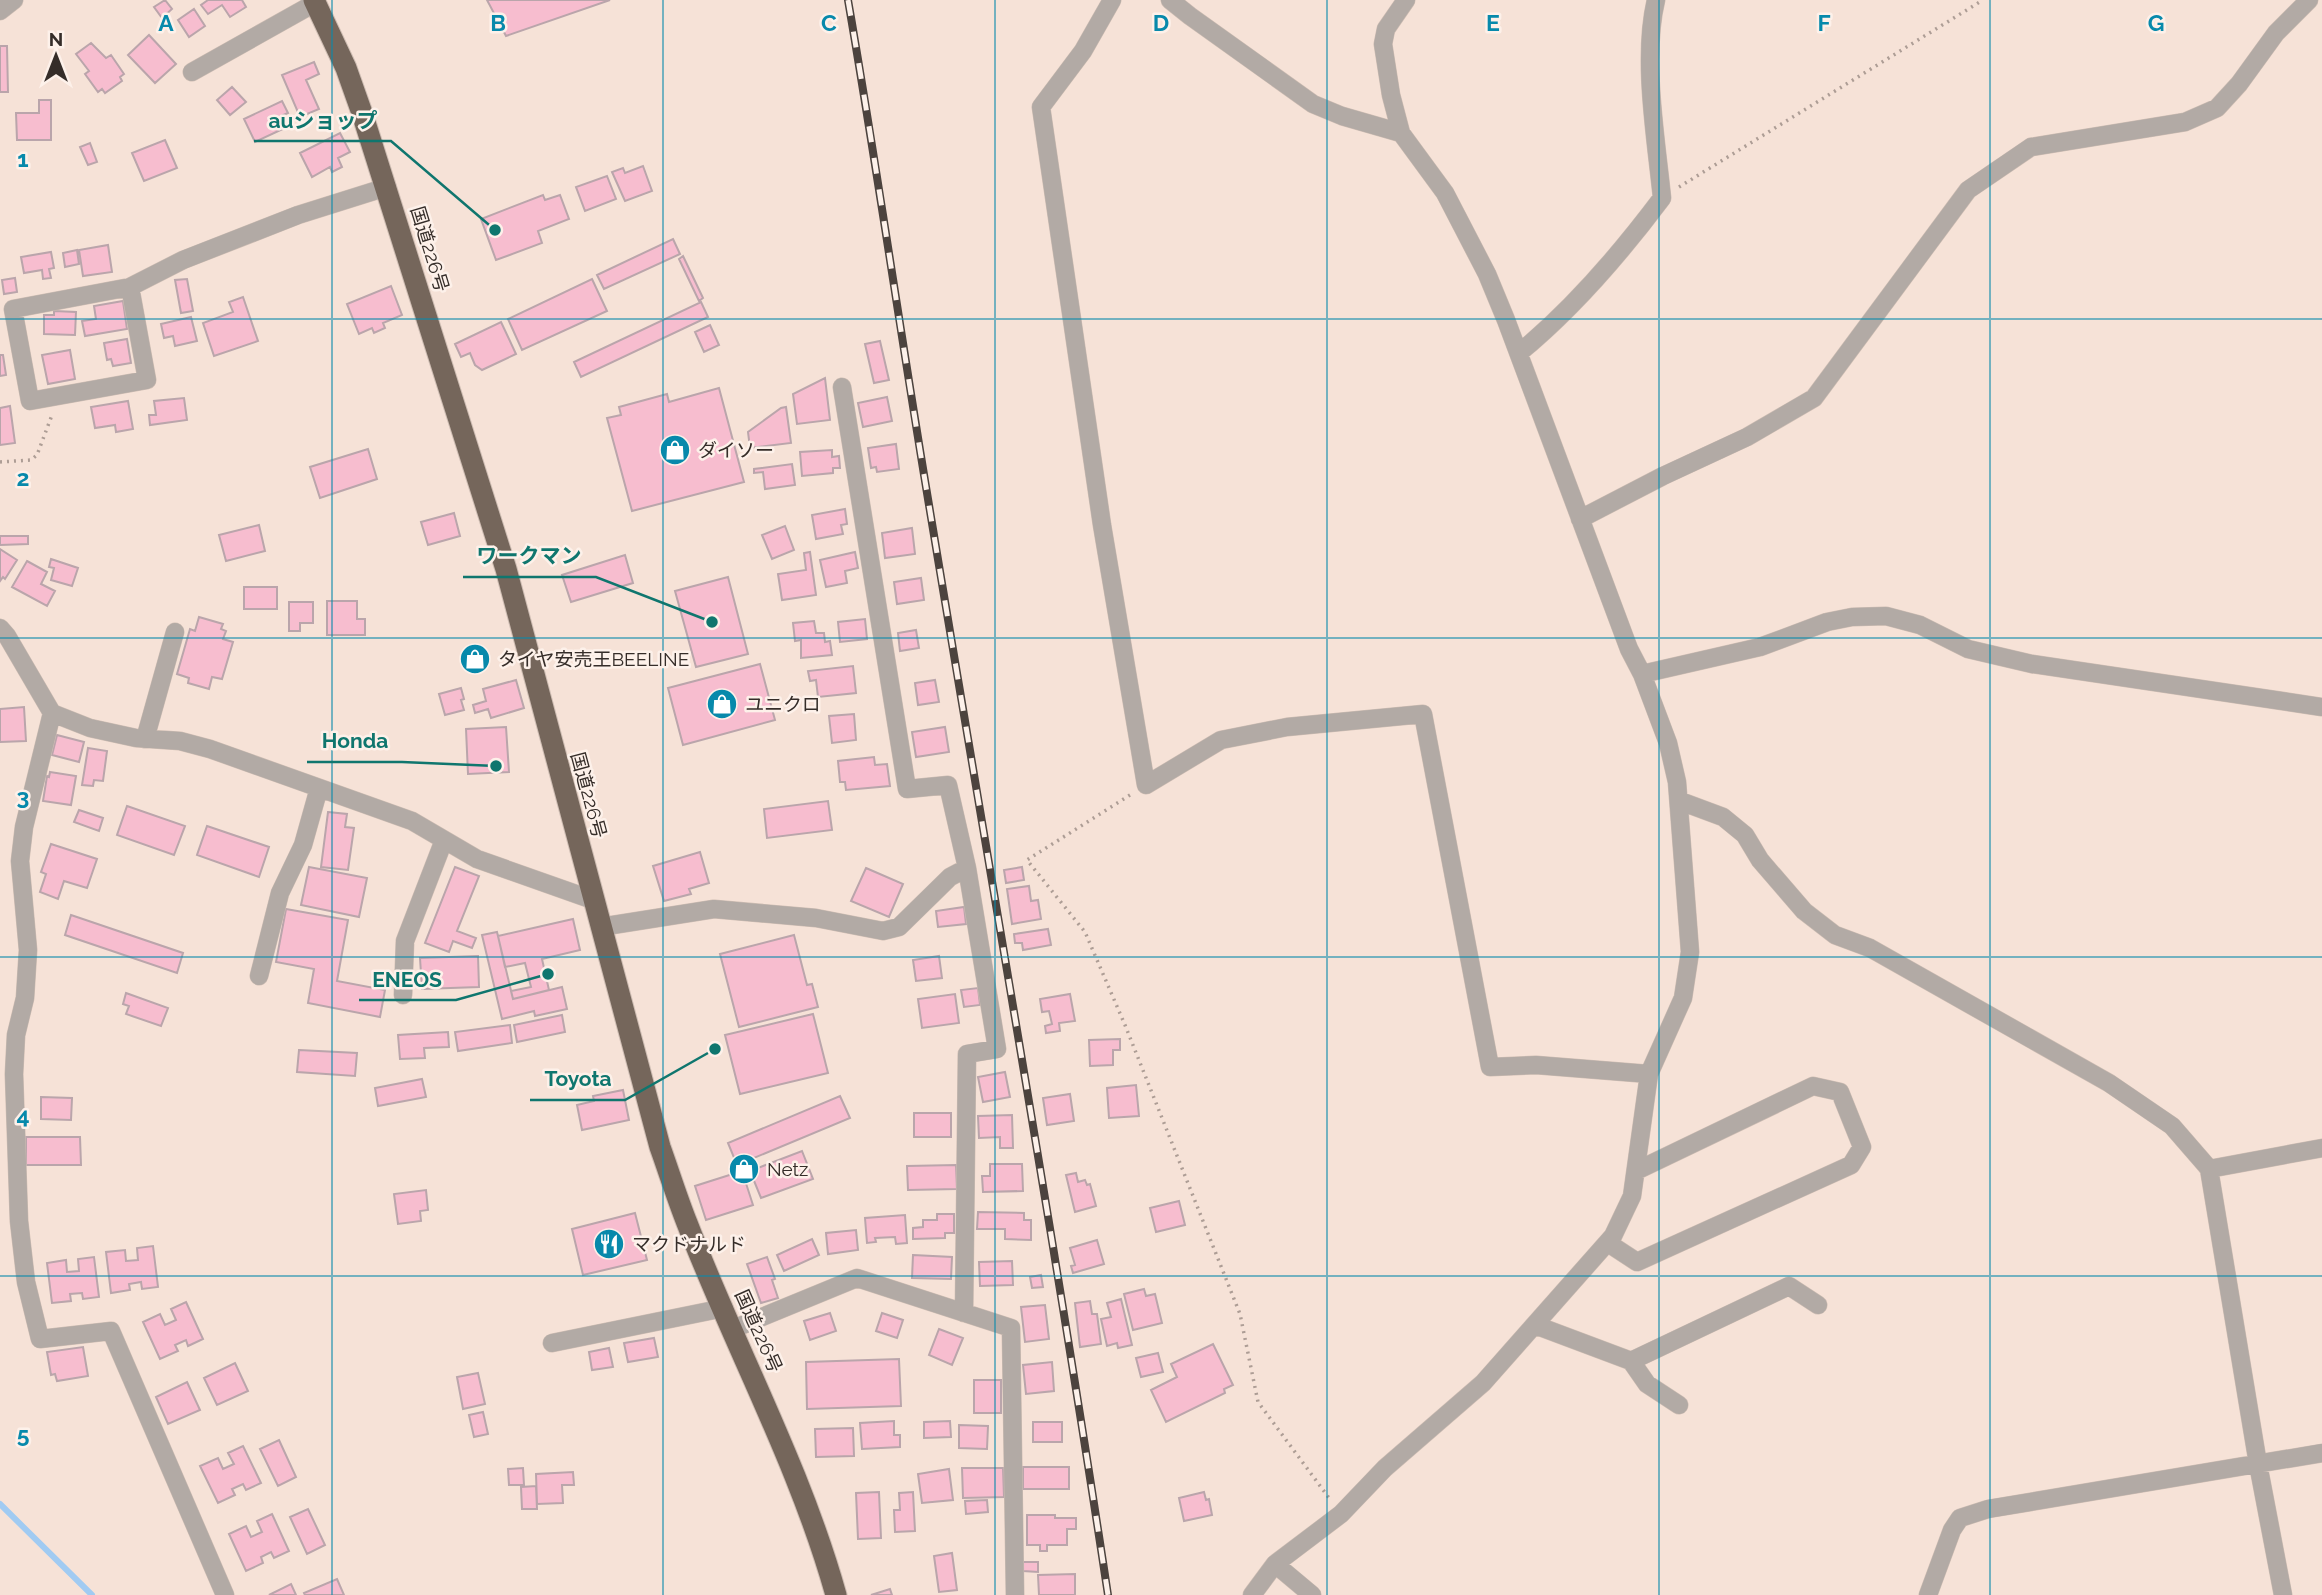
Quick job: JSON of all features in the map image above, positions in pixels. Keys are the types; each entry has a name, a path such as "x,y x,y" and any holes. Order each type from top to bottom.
{"highway":[{"name":"国道226号","path":"315,1 346,68 387,187 506,569 660,1147 687,1223 785,1447 836,1595"}],"street":[{"path":"0,11 14,0"},
{"path":"1112,0 1083,51 1041,107 1102,525 1146,785 1221,740 1287,727 1423,714 1490,1067 1536,1065 1649,1074"},
{"path":"1170,0 1313,104 1342,116 1401,133"},
{"path":"1252,1595 1275,1564 1341,1514 1385,1468 1483,1383 1613,1236 1632,1196 1649,1074 1683,998 1690,952 1680,801 1668,743 1642,674 1629,649 1519,353 1487,275 1445,192 1401,133 1383,44 1387,29 1406,0"},
{"path":"1519,353 1583,293 1634,236 1662,198 1651,97 1651,40 1656,0"},
{"path":"192,72 315,1"},
{"path":"1580,519 1662,476 1747,437 1814,398 1968,190 1994,171 2031,147 2185,122 2217,108 2239,85 2276,33 2304,2"},
{"path":"130,287 147,380 30,401 13,309 130,287 183,260 272,225 387,187"},
{"path":"842,387 907,789 948,785 967,868 997,1049 967,1054 964,1313"},
{"path":"1642,674 1760,647 1827,622 1852,617 1885,616 1920,625 1968,649 2032,664 2322,707"},
{"path":"0,628 52,713 90,728 145,739 180,741 319,788 412,821 477,859 593,900"},
{"path":"145,739 175,632"},
{"path":"52,713 24,827 20,861 28,950 25,998 16,1035 14,1074 19,1221 26,1282 40,1339 111,1331 225,1595"},
{"path":"259,976 280,893 303,845 319,788"},
{"path":"1680,801 1723,817 1745,835 1760,860 1804,911 1835,935 1870,948 2109,1083 2172,1126 2209,1168 2258,1464 2283,1595"},
{"path":"403,995 405,941 444,840"},
{"path":"600,927 714,909 816,918 883,931 899,927 950,877 967,868"},
{"path":"1608,1243 1637,1262 1851,1165 1862,1147 1840,1092 1813,1086 1636,1171"},
{"path":"2209,1168 2322,1148"},
{"path":"733,1329 857,1278 1011,1328 1015,1595"},
{"path":"1631,1361 1789,1286 1818,1305"},
{"path":"552,1343 724,1308"},
{"path":"1535,1325 1631,1361 1647,1384 1679,1405"},
{"path":"1928,1595 1952,1530 1960,1518 1988,1509 2322,1453"},
{"path":"1275,1564 1312,1595"}],"path":[{"path":"1662,198 1983,0"},
{"path":"0,462 31,460 37,455 59,397"},
{"path":"1146,785 1027,860 1085,932 1125,1025 1240,1314 1258,1402 1341,1514"}],"building":[{"path":"165,0 172,9 162,18 154,7"},
{"path":"208,0 242,0 246,7 230,17 222,5 208,14 201,5"},
{"path":"487,0 610,0 506,36"},
{"path":"194,9 205,26 189,37 178,20"},
{"path":"149,35 176,64 155,83 128,55"},
{"path":"91,43 106,58 111,55 124,74 120,77 122,81 105,93 102,89 98,92 85,74 89,71 76,54"},
{"path":"0,46 7,46 8,92 0,92"},
{"path":"314,62 319,74 306,80 319,109 300,117 282,75"},
{"path":"232,87 246,102 230,115 217,100"},
{"path":"39,100 51,100 51,140 17,140 16,113 39,113"},
{"path":"282,101 288,113 281,116 287,127 255,142 244,119"},
{"path":"340,133 350,152 338,158 342,167 332,172 330,167 312,177 300,153"},
{"path":"165,140 177,168 144,181 132,153"},
{"path":"90,143 97,162 88,165 80,147"},
{"path":"643,166 652,191 625,201 612,172 623,168 625,173"},
{"path":"607,176 616,199 585,211 576,187"},
{"path":"543,195 545,200 560,195 569,219 538,231 542,243 496,260 481,219"},
{"path":"673,239 680,254 604,289 597,275"},
{"path":"108,245 112,272 83,276 79,250"},
{"path":"77,250 79,264 65,267 63,253"},
{"path":"51,252 54,268 49,269 51,278 43,279 42,270 24,273 21,257"},
{"path":"683,256 703,298 699,301 679,259"},
{"path":"15,278 17,292 4,294 2,280"},
{"path":"187,279 193,311 181,313 175,280"},
{"path":"592,279 607,311 522,350 508,319"},
{"path":"391,286 402,315 383,323 385,328 374,333 372,328 359,334 347,304"},
{"path":"243,297 258,341 214,356 203,323 233,312 229,302"},
{"path":"123,301 127,329 85,336 82,321 96,319 94,306"},
{"path":"701,302 708,317 581,377 574,362"},
{"path":"54,311 76,312 75,335 44,334 44,315 54,315"},
{"path":"191,317 197,341 175,346 173,336 164,338 161,324"},
{"path":"501,322 516,354 482,370 475,365 470,353 461,357 455,344"},
{"path":"710,325 719,345 704,352 695,332"},
{"path":"127,339 131,363 113,366 111,359 107,360 104,343"},
{"path":"880,341 889,380 874,383 865,344"},
{"path":"70,350 75,379 48,384 42,355"},
{"path":"0,355 3,355 6,375 0,376"},
{"path":"825,378 830,420 797,424 793,394"},
{"name":"ダイソー","path":"719,388 744,482 632,511 607,418 621,415 619,407 667,394 669,402"},
{"path":"887,397 892,421 863,427 858,403"},
{"path":"184,398 187,420 150,425 149,415 156,415 154,401"},
{"path":"128,401 133,429 116,432 115,425 95,428 91,407"},
{"path":"10,406 15,443 0,445 0,408"},
{"path":"786,407 791,443 750,448 748,432"},
{"path":"896,444 899,469 877,472 876,467 871,468 868,448"},
{"path":"368,449 377,479 320,498 310,467"},
{"path":"832,450 832,457 839,456 840,468 833,468 833,473 802,476 800,452"},
{"path":"792,464 795,485 765,489 763,472 754,473 754,469"},
{"path":"845,509 847,524 841,525 843,534 816,539 812,515"},
{"path":"454,513 460,536 428,545 421,522"},
{"path":"259,525 265,551 226,561 219,535"},
{"path":"785,526 794,550 772,559 762,535"},
{"path":"912,528 915,554 885,558 882,533"},
{"path":"0,536 28,536 28,544 0,545"},
{"path":"0,549 17,560 5,579 3,577 0,581"},
{"path":"810,552 816,595 782,600 778,574 806,570 804,553"},
{"path":"855,552 858,568 845,571 847,583 826,587 820,560"},
{"path":"625,555 633,583 571,602 562,575"},
{"path":"51,559 78,568 72,586 51,580 54,568 49,567"},
{"path":"27,561 47,572 41,584 55,591 47,606 12,587"},
{"path":"728,577 748,654 696,667 675,591"},
{"path":"921,578 924,600 897,604 894,582"},
{"path":"244,587 277,587 277,609 244,609"},
{"path":"327,601 357,601 357,619 365,619 365,635 327,635"},
{"path":"289,602 313,602 313,623 300,623 300,631 289,631"},
{"path":"199,617 223,624 221,629 226,631 223,639 233,642 222,679 212,677 209,689 188,683 189,678 177,674 190,629 195,631"},
{"path":"865,619 867,639 840,642 838,622"},
{"path":"814,621 816,633 824,633 825,642 830,641 832,655 801,658 801,640 795,641 793,623"},
{"path":"916,630 919,648 900,651 898,633"},
{"name":"ユニクロ","path":"760,664 775,720 683,745 668,688"},
{"path":"853,666 856,693 818,697 816,680 810,681 808,671"},
{"path":"516,680 524,708 491,718 488,709 475,713 473,705 486,701 483,689"},
{"path":"935,680 939,702 918,705 915,683"},
{"path":"461,688 464,710 445,715 439,694"},
{"path":"24,707 26,741 0,742 0,709"},
{"path":"854,714 856,740 832,743 829,716"},
{"path":"506,727 509,772 468,774 466,729"},
{"path":"945,727 949,752 916,757 912,732"},
{"path":"57,735 84,742 79,762 52,755"},
{"path":"88,748 107,751 103,781 94,780 93,786 82,785"},
{"path":"874,757 875,765 887,764 890,786 846,790 845,782 840,782 838,761"},
{"path":"50,772 76,776 71,805 43,801"},
{"path":"828,801 832,830 767,838 764,809"},
{"path":"127,806 185,826 174,855 117,835"},
{"path":"79,810 103,818 99,831 74,822"},
{"path":"328,812 347,814 345,827 354,828 348,870 321,867"},
{"path":"207,826 269,847 259,877 197,855"},
{"path":"51,844 97,859 87,888 64,881 58,899 40,892 46,874 41,872"},
{"path":"700,852 709,883 689,889 691,894 664,901 653,866"},
{"path":"309,867 367,878 359,917 301,905"},
{"path":"455,867 479,876 457,931 476,938 472,948 453,941 449,952 425,943"},
{"path":"1022,867 1024,880 1006,883 1004,870"},
{"path":"866,868 903,884 889,917 851,901"},
{"path":"1029,886 1031,901 1038,900 1041,919 1012,924 1007,889"},
{"path":"964,907 966,924 938,927 936,911"},
{"path":"286,909 348,920 337,981 385,990 380,1017 308,1003 314,969 276,962"},
{"path":"71,915 183,953 177,973 65,935"},
{"path":"573,919 580,950 542,959 549,990 513,999 511,991 531,987 525,963 505,967 498,936"},
{"path":"1048,929 1051,945 1023,950 1022,943 1015,943 1014,934"},
{"path":"497,932 513,999 562,987 567,1009 535,1016 534,1011 502,1019 482,935"},
{"path":"794,935 807,985 812,984 818,1007 739,1027 720,954"},
{"path":"478,956 479,987 422,989 420,958"},
{"path":"939,956 942,978 916,981 913,960"},
{"path":"978,988 980,1005 964,1007 961,990"},
{"path":"126,993 168,1008 161,1026 126,1014 129,1006 123,1004"},
{"path":"955,994 959,1023 922,1028 918,999"},
{"path":"1070,994 1075,1021 1059,1023 1060,1031 1046,1033 1045,1026 1052,1024 1049,1011 1042,1012 1040,999"},
{"path":"813,1014 828,1073 740,1094 725,1035"},
{"path":"562,1015 565,1032 517,1042 514,1025"},
{"path":"510,1025 512,1043 458,1051 455,1032"},
{"path":"448,1032 449,1047 424,1048 425,1058 400,1059 398,1035"},
{"path":"1120,1039 1120,1050 1113,1050 1113,1065 1090,1066 1089,1040"},
{"path":"299,1050 357,1053 355,1076 297,1072"},
{"path":"1005,1072 1010,1097 983,1102 978,1077"},
{"path":"422,1079 426,1097 378,1106 375,1088"},
{"path":"1136,1085 1139,1116 1109,1118 1107,1088"},
{"path":"623,1090 629,1120 582,1130 577,1105 594,1101 593,1096"},
{"path":"1070,1094 1074,1121 1047,1125 1043,1098"},
{"path":"840,1096 850,1118 737,1165 728,1143"},
{"path":"41,1097 72,1098 71,1120 41,1119"},
{"path":"914,1113 951,1113 951,1137 914,1137"},
{"path":"1012,1115 1013,1148 1000,1148 1000,1137 979,1138 978,1116"},
{"path":"26,1137 80,1137 81,1165 26,1165"},
{"path":"802,1151 813,1179 761,1198 750,1171"},
{"path":"990,1164 1022,1164 1023,1191 983,1192 982,1176 990,1176"},
{"path":"956,1165 957,1189 908,1190 907,1166"},
{"path":"742,1171 753,1205 706,1220 695,1186"},
{"path":"1076,1173 1078,1182 1085,1180 1087,1185 1090,1184 1096,1206 1075,1212 1066,1175"},
{"path":"426,1190 428,1210 420,1211 421,1221 398,1224 394,1194"},
{"path":"1179,1201 1185,1225 1156,1232 1150,1208"},
{"path":"978,1212 1024,1213 1024,1220 1031,1220 1031,1240 1005,1239 1005,1229 977,1229"},
{"name":"マクドナルド","path":"635,1213 647,1260 583,1275 572,1229"},
{"path":"937,1214 954,1214 954,1233 945,1233 945,1238 913,1239 913,1228 923,1227 923,1220 937,1220"},
{"path":"905,1215 907,1243 896,1244 895,1237 875,1238 876,1242 867,1243 865,1218"},
{"path":"856,1230 858,1250 828,1254 826,1233"},
{"path":"812,1239 819,1255 784,1271 777,1255"},
{"path":"1097,1240 1104,1264 1073,1273 1071,1266 1075,1265 1070,1248"},
{"path":"153,1246 158,1287 142,1289 141,1282 129,1284 130,1290 111,1293 106,1252 125,1250 126,1261 138,1260 137,1248"},
{"path":"913,1255 952,1257 951,1279 912,1278"},
{"path":"94,1257 99,1297 83,1299 82,1293 70,1294 71,1301 52,1303 47,1263 66,1260 67,1272 79,1271 78,1259"},
{"path":"767,1257 778,1298 761,1303 747,1264"},
{"path":"1012,1261 1013,1285 980,1286 979,1262"},
{"path":"1041,1275 1043,1287 1032,1288 1030,1277"},
{"path":"1144,1289 1146,1296 1155,1294 1162,1323 1133,1330 1124,1294"},
{"path":"1121,1299 1132,1345 1118,1348 1117,1343 1107,1346 1101,1319 1111,1317 1107,1303"},
{"path":"1090,1301 1092,1314 1097,1314 1101,1344 1080,1347 1075,1303"},
{"path":"186,1302 203,1339 188,1346 186,1340 175,1345 178,1351 160,1359 143,1322 160,1314 165,1325 176,1320 171,1309"},
{"path":"1045,1305 1049,1339 1025,1342 1021,1307"},
{"path":"830,1313 836,1331 810,1340 804,1321"},
{"path":"882,1313 903,1320 897,1338 876,1331"},
{"path":"939,1329 963,1338 952,1365 929,1355"},
{"path":"654,1338 658,1357 628,1362 624,1343"},
{"path":"1213,1344 1233,1385 1224,1389 1225,1393 1166,1422 1151,1390 1177,1377 1171,1364"},
{"path":"83,1347 88,1376 57,1381 55,1374 51,1375 47,1352"},
{"path":"609,1348 613,1367 592,1370 589,1352"},
{"path":"1158,1353 1163,1372 1141,1377 1136,1358"},
{"path":"899,1359 901,1406 807,1409 806,1362"},
{"path":"1052,1362 1054,1391 1026,1394 1023,1365"},
{"path":"235,1363 248,1391 217,1405 204,1378"},
{"path":"478,1373 485,1404 463,1409 457,1377"},
{"path":"974,1380 1001,1380 1001,1413 974,1413"},
{"path":"187,1382 200,1410 168,1424 156,1397"},
{"path":"483,1412 488,1434 474,1437 469,1415"},
{"path":"894,1421 894,1435 900,1435 900,1447 862,1449 860,1423"},
{"path":"950,1421 951,1437 924,1438 924,1422"},
{"path":"1033,1422 1062,1422 1062,1442 1033,1442"},
{"path":"959,1425 988,1426 987,1449 959,1448"},
{"path":"853,1428 854,1456 816,1457 815,1429"},
{"path":"279,1440 296,1477 278,1486 260,1449"},
{"path":"243,1446 261,1483 246,1490 243,1484 232,1489 235,1495 218,1503 200,1466 218,1458 223,1469 234,1464 228,1453"},
{"path":"1023,1467 1069,1467 1069,1489 1023,1489"},
{"path":"523,1468 524,1485 509,1485 508,1469"},
{"path":"962,1468 1003,1468 1004,1497 963,1498"},
{"path":"949,1469 953,1500 922,1503 918,1474"},
{"path":"573,1472 574,1485 562,1485 563,1503 537,1504 536,1474"},
{"path":"536,1486 537,1509 522,1509 521,1487"},
{"path":"879,1492 881,1538 858,1539 856,1493"},
{"path":"913,1492 915,1531 895,1532 894,1510 900,1510 899,1493"},
{"path":"1204,1492 1206,1500 1209,1499 1212,1515 1184,1521 1179,1498"},
{"path":"987,1500 988,1512 966,1514 965,1501"},
{"path":"308,1509 325,1545 307,1554 290,1517"},
{"path":"272,1514 289,1551 274,1558 271,1552 261,1557 263,1563 246,1571 229,1534 246,1526 251,1537 262,1532 257,1521"},
{"path":"1027,1515 1076,1518 1076,1529 1067,1529 1067,1545 1047,1545 1047,1551 1040,1551 1040,1545 1027,1545"},
{"path":"952,1553 957,1590 939,1592 934,1556"},
{"path":"1023,1562 1038,1562 1038,1572 1023,1571"},
{"path":"1075,1574 1075,1595 1039,1595 1038,1575"},
{"path":"337,1579 344,1595 304,1593"},
{"path":"291,1584 296,1595 269,1595"},
{"path":"890,1589 892,1595 871,1595"}],"waterway":[{"path":"0,1504 92,1595"}],"railway":[{"path":"848,0 1108,1595"}],"place":[{"name":"auショップ","path":"495,230"},
{"name":"ダイソー","path":"675,450"},
{"name":"ワークマン","path":"712,622"},
{"name":"タイヤ安売王BEELINE","path":"475,659"},
{"name":"ユニクロ","path":"722,704"},
{"name":"Honda","path":"496,766"},
{"name":"ENEOS","path":"548,974"},
{"name":"Toyota","path":"715,1049"},
{"name":"Netz","path":"744,1169"},
{"name":"マクドナルド","path":"609,1244"}]}
